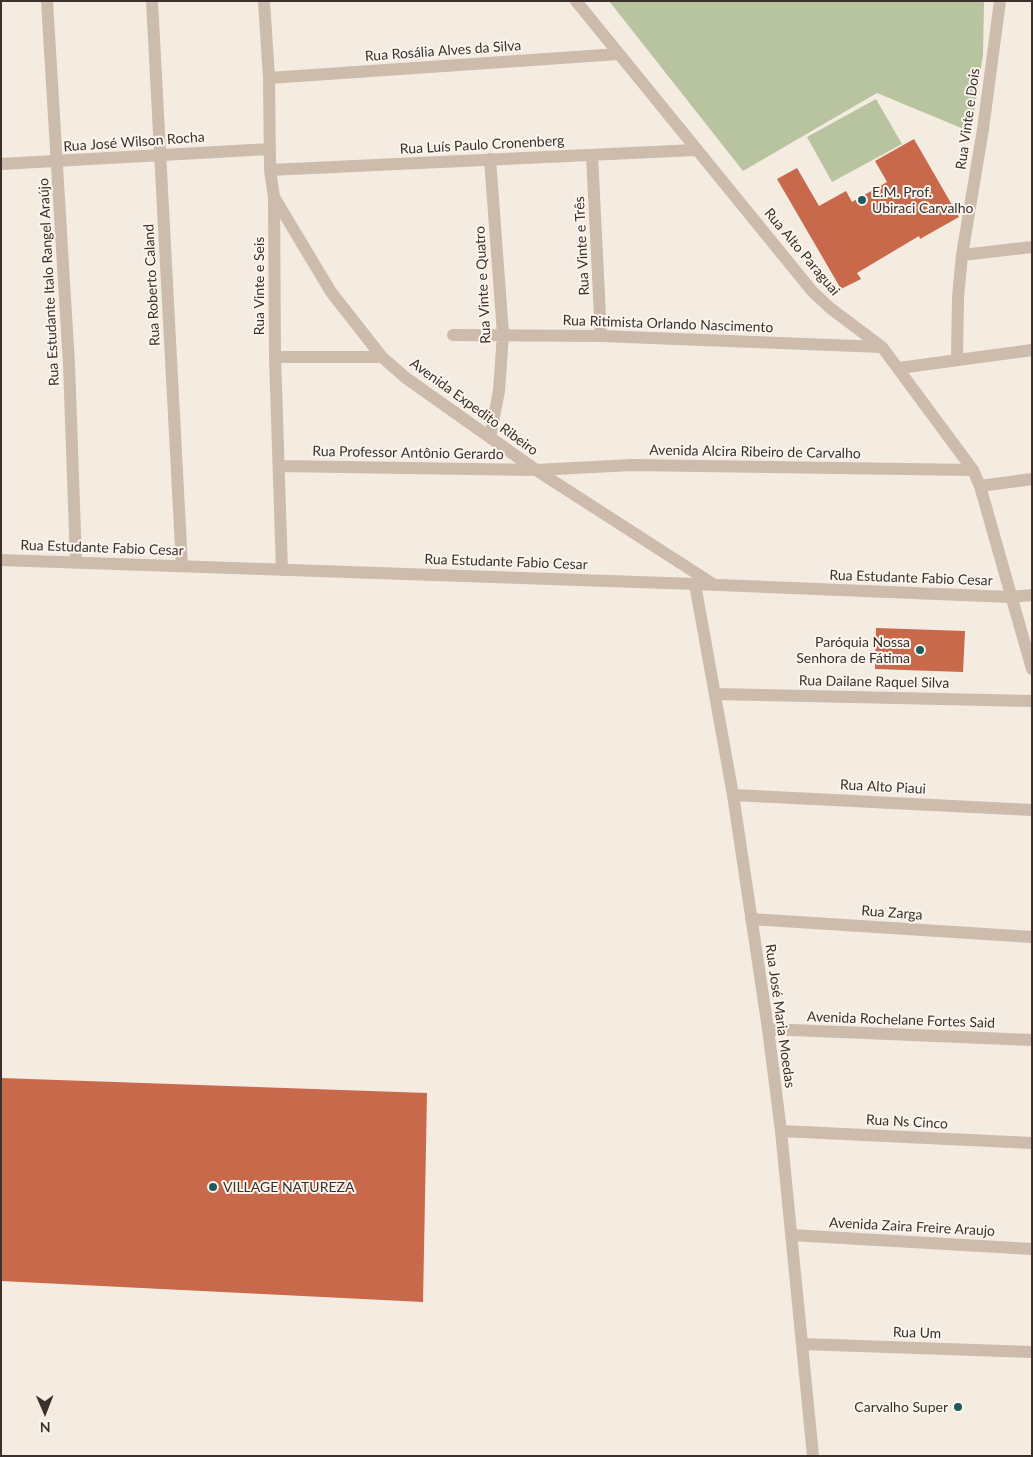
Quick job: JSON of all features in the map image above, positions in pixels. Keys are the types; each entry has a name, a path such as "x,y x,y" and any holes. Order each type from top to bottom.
{"street":[{"name":"Rua Estudante Italo Rangel Araújo","path":"47,1 58,162 76,561"},
{"name":"Rua Roberto Caland","path":"152,1 182,566"},
{"name":"Rua Vinte e Seis","path":"264,1 269,78 270,170 274,197 274,357 282,570"},
{"name":"Rua Vinte e Dois","path":"957,360 958,297 962,254 983,129 1000,1"},
{"name":"Rua Alto Paraguai","path":"580,3 696,150 772,239 812,291 830,308 882,347 900,368 973,470 980,486 1032,669"},
{"name":"Rua Rosália Alves da Silva","path":"269,78 619,54"},
{"name":"Rua José Wilson Rocha","path":"1,164 270,149"},
{"name":"Rua Luís Paulo Cronenberg","path":"270,170 696,150"},
{"name":"Rua Vinte e Três","path":"592,155 601,336"},
{"name":"Rua Vinte e Quatro","path":"490,160 503,334 499,391 490,437"},
{"name":"Avenida Expedito Ribeiro","path":"274,197 331,292 382,357 440,404 536,470 713,584"},
{"path":"962,254 1032,247"},
{"name":"Rua Ritimista Orlando Nascimento","path":"453,335 601,336 882,347"},
{"path":"900,368 1032,350"},
{"path":"274,357 382,357"},
{"name":"Avenida Alcira Ribeiro de Carvalho","path":"536,470 632,465 973,470"},
{"name":"Rua Professor Antônio Gerardo","path":"279,466 536,470"},
{"path":"980,486 1032,479"},
{"name":"Rua Estudante Fabio Cesar","path":"1,560 76,561 282,570 713,584 1010,597 1032,595"},
{"name":"Rua José Maria Moedas","path":"696,584 733,795 750,919 768,1029 781,1131 813,1456"},
{"name":"Rua Dailane Raquel Silva","path":"715,694 1032,701"},
{"name":"Rua Alto Piaui","path":"733,795 1032,810"},
{"name":"Rua Zarga","path":"750,919 1032,937"},
{"name":"Avenida Rochelane Fortes Said","path":"768,1029 1032,1040"},
{"name":"Rua Ns Cinco","path":"781,1131 1032,1143"},
{"name":"Avenida Zaira Freire Araujo","path":"791,1235 1032,1249"},
{"name":"Rua Um","path":"802,1344 1032,1352"}],"green space":[{"path":"609,1 984,1 983,55 971,132 877,93 743,171"},
{"path":"876,99 902,144 832,182 807,137"}],"building":[{"path":"914,139 959,217 920,239 919,236 857,273 861,279 841,289 777,179 797,168 819,206 846,191 852,202 887,182 875,161"},
{"path":"876,628 965,631 963,672 875,669"},
{"name":"VILLAGE NATUREZA","path":"1,1078 427,1093 423,1302 1,1281"}],"place":[{"name":"E.M. Prof. Ubiraci Carvalho","path":"862,200"},
{"name":"Paróquia Nossa Senhora de Fátima","path":"920,650"},
{"name":"VILLAGE NATUREZA","path":"213,1187"},
{"name":"Carvalho Super","path":"958,1407"}]}
